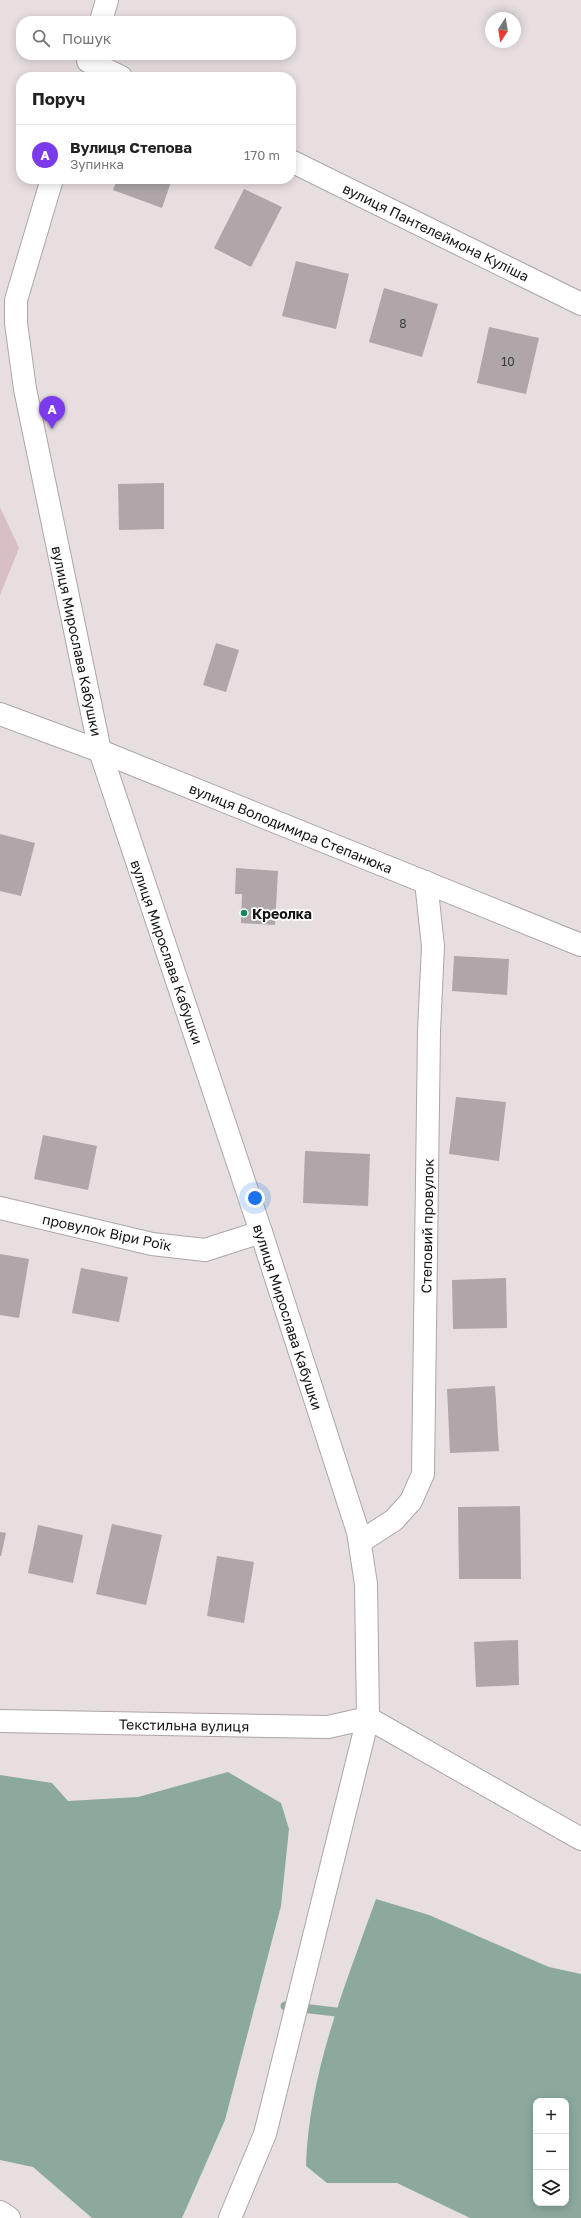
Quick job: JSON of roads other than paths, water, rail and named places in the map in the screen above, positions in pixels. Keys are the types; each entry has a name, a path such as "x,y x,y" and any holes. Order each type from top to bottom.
{"street":[{"path":"102,16 107,0"},
{"path":"87,64 108,72"},
{"name":"вулиця Пантелеймона Куліша","path":"296,163 581,304"},
{"name":"вулиця Мирослава Кабушки","path":"50,184 8,299 16,323 25,389 100,751 261,1232 360,1542 366,1584 368,1718 303,1987 265,2134 230,2218"},
{"name":"вулиця Володимира Степанюка","path":"0,714 100,751 581,945"},
{"name":"Степовий провулок","path":"360,1542 394,1520 411,1501 423,1474 429,1031 433,946 426,882"},
{"name":"провулок Віри Роїк","path":"0,1208 152,1244 205,1250 261,1232"},
{"path":"368,1718 581,1839"},
{"name":"Текстильна вулиця","path":"0,1721 328,1728 368,1718"},
{"path":"0,2212 9,2218"}],"waterway":[{"path":"285,2006 336,2012"}],"place":[{"name":"Вулиця Степова","path":"52,429"},
{"name":"Креолка","path":"244,913"}]}
